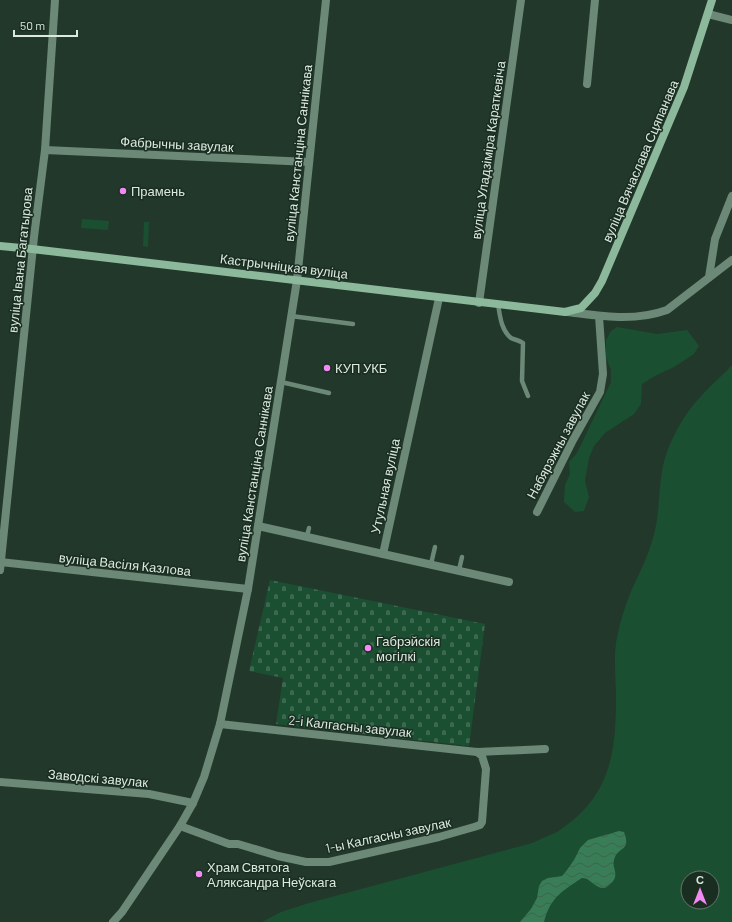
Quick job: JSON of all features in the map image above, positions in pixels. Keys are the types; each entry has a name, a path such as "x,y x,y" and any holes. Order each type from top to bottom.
{"main road":[{"name":"вуліца Вячаслава Сцяпанава","path":"565,312 581,308 595,293 602,281 684,87 712,0"},
{"name":"Кастрычніцкая вуліца","path":"0,246 565,312"}],"street":[{"name":"вуліца Івана Багатырова","path":"0,565 32,249 45,150 55,0"},
{"name":"вуліца Канстанціна Саннікава","path":"114,922 180,826 193,803 204,777 220,724 248,589 297,280 326,0"},
{"name":"вуліца Уладзіміра Караткевіча","path":"479,303 520,0"},
{"path":"587,84 595,0"},
{"path":"708,14 732,20"},
{"name":"Фабрычны завулак","path":"45,150 309,162"},
{"path":"709,277 715,239 732,196"},
{"path":"565,312 627,318 667,310 732,260"},
{"name":"Утульная вуліца","path":"439,298 383,554 509,582"},
{"name":"Набярэжны завулак","path":"537,512 573,440 600,392 604,374 599,316"},
{"path":"258,526 308,532 383,554"},
{"name":"вуліца Васіля Казлова","path":"0,565 248,589"},
{"name":"2-і Калгасны завулак","path":"220,724 477,752 545,749"},
{"name":"1-ы Калгасны завулак","path":"180,826 229,844 238,844 278,856 306,862 329,862 439,837 474,828 482,822 486,769 482,756 477,752"},
{"name":"Заводскі завулак","path":"0,782 149,794 193,803"}],"lane":[{"path":"498,304 502,327 511,338 520,340 523,344 522,381 528,396"},
{"path":"291,316 353,324"},
{"path":"281,382 329,393"},
{"path":"431,564 435,547"},
{"path":"459,570 462,557"}],"green space":[{"path":"82,219 109,221 108,230 81,228"},
{"path":"144,222 149,222 148,247 143,246"},
{"path":"617,327 657,334 687,330 699,346 694,354 674,367 642,384 641,404 634,414 605,433 594,446 589,458 585,481 589,497 584,511 575,512 564,502 565,485 570,474 569,462 577,453 611,382 611,370 606,358 606,340 611,331"},
{"path":"732,365 732,922 262,922 281,912 309,903 532,843 557,832 574,819 588,805 599,790 611,757 616,719 615,660 617,638 621,619 653,538 657,520 663,466 669,446 684,418 707,389"},
{"name":"Габрэйскія могілкі","path":"270,580 485,624 469,746 276,724 283,678 249,671"}],"water":[{"path":"619,831 624,832 626,845 615,857 615,876 611,883 605,888 601,888 582,878 568,887 553,901 544,922 520,922 531,909 537,898 539,886 542,881 548,878 562,876 574,860 580,848 588,840"}],"place":[{"name":"Прамень","path":"123,191"},
{"name":"КУП УКБ","path":"327,368"},
{"name":"Габрэйскія могілкі","path":"368,648"},
{"name":"Храм Святога Аляксандра Неўскага","path":"199,874"}]}
